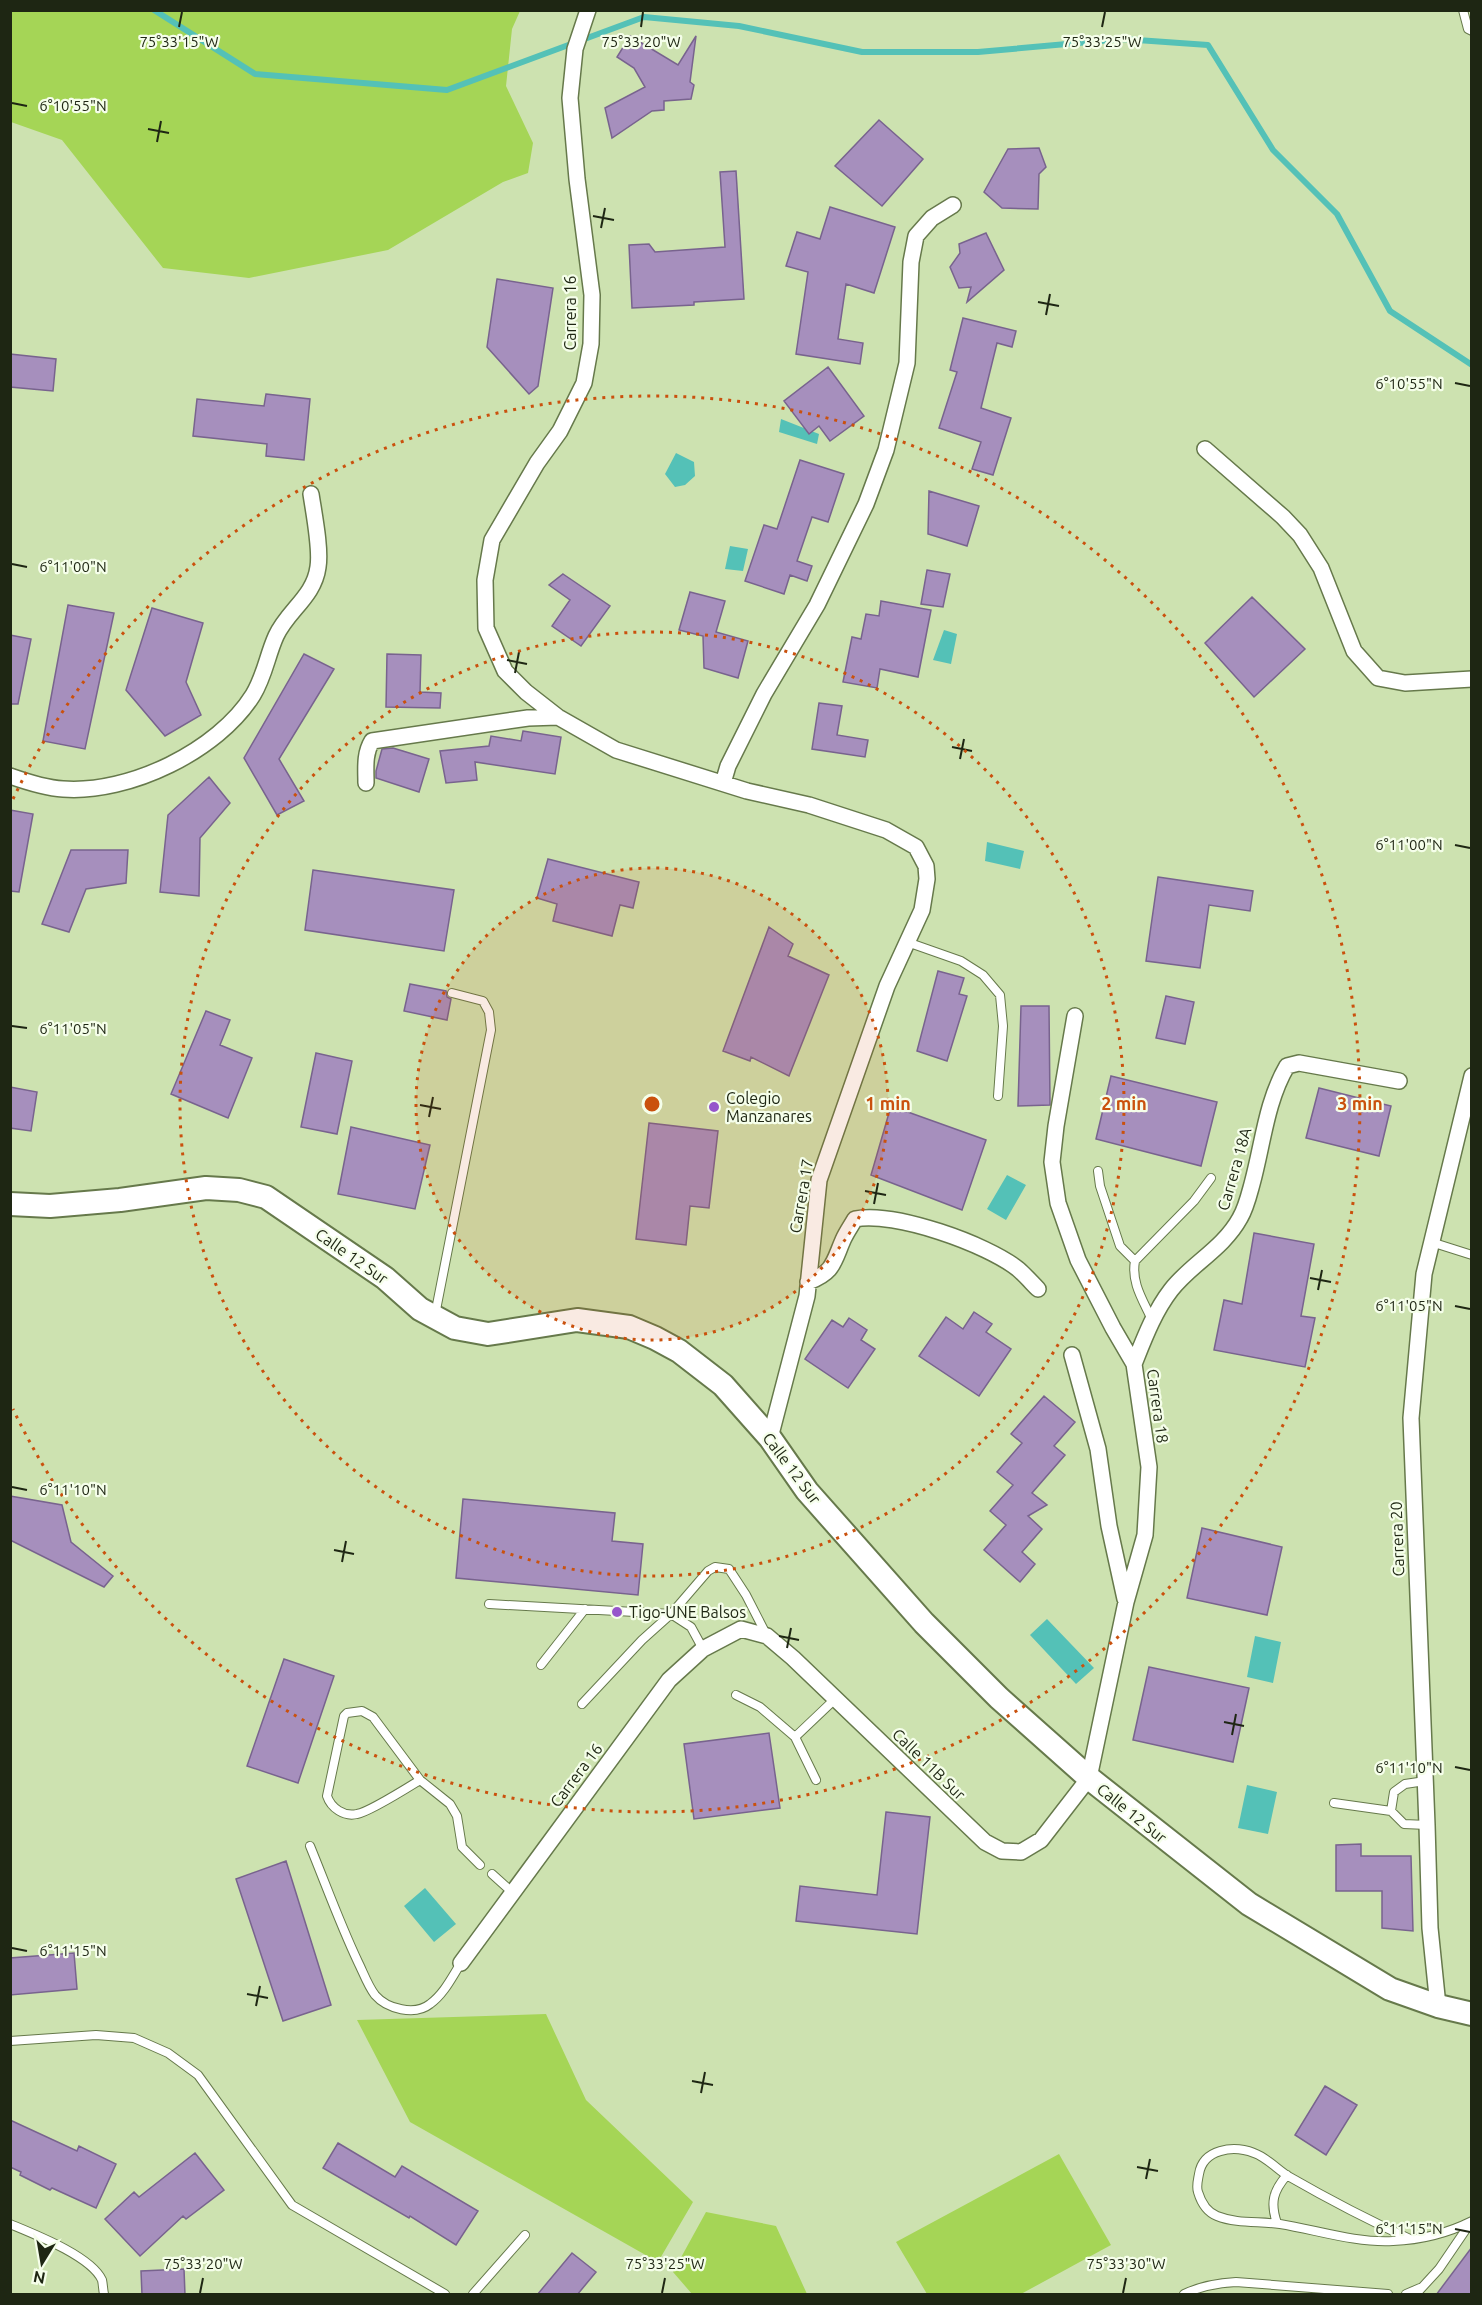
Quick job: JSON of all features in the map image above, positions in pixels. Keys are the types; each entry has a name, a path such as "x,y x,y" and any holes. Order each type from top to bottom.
{"main road":[{"name":"Calle 12 Sur","path":"10,1204 50,1206 120,1200 206,1188 239,1190 266,1197 385,1278 420,1309 455,1328 488,1334 576,1320 629,1327 679,1351 723,1385 770,1438 807,1491 924,1623 999,1698 1089,1778 1249,1904 1390,1989 1438,2006 1472,2014"}],"street":[{"name":"Carrera 16","path":"558,717 526,692 505,671 486,628 485,580 492,540 537,463 560,431 584,383 591,344 592,295 570,98 575,49 588,10"},
{"path":"366,783 366,759 372,741 528,718 558,717 616,750 723,783 728,766 764,694 818,605 867,504 885,450 907,363 911,262 916,236 932,218 953,205"},
{"path":"1205,449 1283,517 1300,535 1321,568 1354,651 1378,678 1405,683 1472,679"},
{"path":"10,776 31,783 64,789 100,787 134,779 169,766 199,748 227,727 256,688 265,671 276,636 286,619 314,586 319,565 311,494"},
{"name":"Carrera 17","path":"723,783 747,791 809,805 886,830 916,847 926,866 927,879 922,910 886,986 819,1180 807,1296 770,1438"},
{"name":"Carrera 18","path":"1075,1017 1052,1162 1058,1203 1078,1260 1113,1329 1134,1364 1149,1467 1145,1535 1126,1602 1089,1778"},
{"name":"Carrera 18A","path":"1134,1364 1153,1320 1171,1289 1224,1241 1241,1217 1259,1158 1269,1107 1279,1078 1287,1066 1299,1063 1399,1081"},
{"name":"Carrera 20","path":"1438,2006 1430,1928 1428,1825 1411,1418 1425,1274 1472,1076"},
{"path":"808,1282 824,1276 835,1263 843,1238 855,1219 868,1216 918,1225 969,1243 1017,1268 1038,1289"},
{"path":"1072,1355 1098,1449 1109,1526 1126,1602"},
{"name":"Carrera 16","path":"461,1964 669,1680 704,1648 741,1629"},
{"name":"Calle 11B Sur","path":"741,1629 767,1636 985,1842 1002,1851 1021,1852 1041,1840 1089,1778"}],"lane":[{"path":"1463,10 1468,29 1472,31"},
{"path":"907,942 961,961 983,975 1000,995 1003,1026 998,1096"},
{"path":"435,1317 491,1030 489,1012 483,1001 452,993"},
{"path":"1098,1171 1100,1186 1120,1246 1135,1261"},
{"path":"1153,1320 1136,1286 1133,1274 1135,1261 1194,1201 1211,1178"},
{"path":"1431,1242 1472,1255"},
{"path":"582,1704 642,1640 671,1614 708,1571 715,1567 729,1569 746,1595 767,1636"},
{"path":"489,1604 671,1614 691,1628 704,1648"},
{"path":"541,1665 585,1609"},
{"path":"736,1695 760,1707 795,1737 816,1780"},
{"path":"795,1737 835,1699"},
{"path":"420,1780 359,1814 342,1812 329,1804 327,1796 344,1716 351,1710 362,1711 373,1717 420,1780 450,1804 457,1816 462,1848 480,1865"},
{"path":"1391,1811 1394,1792 1405,1784 1425,1781"},
{"path":"1334,1803 1391,1811 1404,1824 1428,1825"},
{"path":"310,1846 343,1932 375,1995 387,2004 400,2009 412,2010 428,2006 441,1994 461,1964"},
{"path":"492,1874 512,1892"},
{"path":"10,2041 96,2036 134,2038 168,2053 198,2075 291,2205 445,2295"},
{"path":"1406,2295 1419,2291 1439,2269 1472,2221 1453,2231 1410,2239 1376,2242 1277,2223 1231,2220 1214,2215 1202,2203 1196,2188 1200,2166 1215,2152 1231,2149 1255,2153 1287,2175 1374,2223 1410,2239"},
{"path":"1277,2223 1273,2212 1274,2199 1277,2187 1287,2175"},
{"path":"10,2224 62,2246 86,2263 102,2280 104,2295"},
{"path":"473,2295 525,2235"},
{"path":"1184,2295 1198,2288 1236,2282 1388,2295"}],"green space":[{"path":"10,11 520,11 512,29 506,86 533,143 528,173 503,182 388,250 249,278 163,268 62,140 11,122"},
{"path":"546,2014 586,2100 693,2202 658,2262 410,2122 357,2020"},
{"path":"1059,2154 1111,2245 1021,2294 927,2294 896,2242"},
{"path":"706,2212 776,2226 807,2294 692,2294 673,2272"}],"water":[{"path":"781,419 819,434 817,444 779,432"},
{"path":"676,453 694,462 695,476 685,485 675,487 665,474"},
{"path":"730,546 748,549 743,571 725,569"},
{"path":"944,630 957,634 951,664 933,660"},
{"path":"987,842 1024,851 1020,869 985,861"},
{"path":"1007,1175 1026,1185 1006,1220 987,1209"},
{"path":"1047,1619 1094,1668 1076,1684 1030,1635"},
{"path":"1255,1636 1281,1642 1273,1683 1247,1677"},
{"path":"1247,1785 1277,1792 1268,1834 1238,1828"},
{"path":"425,1888 456,1924 434,1942 404,1906"}],"building":[{"path":"630,36 678,65 696,36 690,82 694,85 691,99 664,101 664,110 652,111 612,138 605,108 645,87 634,68 617,57"},
{"path":"879,120 923,159 882,206 835,166"},
{"path":"1039,148 1046,167 1039,174 1038,209 1002,208 984,192 1008,149"},
{"path":"736,171 744,299 694,302 694,305 632,308 629,245 649,244 655,252 725,247 720,172"},
{"path":"830,207 895,227 874,293 846,284 838,339 863,343 860,364 796,354 808,272 786,266 797,232 820,239"},
{"path":"986,233 1004,270 967,302 971,287 959,288 950,267 960,253 959,244"},
{"path":"497,279 553,288 538,386 529,394 487,347"},
{"path":"963,318 1016,331 1012,347 997,343 981,408 1011,418 993,475 972,469 981,442 939,428 957,372 950,370"},
{"path":"10,354 56,359 53,391 10,387"},
{"path":"828,367 864,416 830,441 819,426 809,434 784,401"},
{"path":"266,394 310,399 304,460 266,456 267,444 193,436 197,399 264,406"},
{"path":"800,460 844,474 828,522 812,517 797,561 812,566 807,581 790,575 784,594 745,581 764,525 777,529"},
{"path":"929,491 979,506 967,546 928,534"},
{"path":"927,570 950,574 943,607 921,604"},
{"path":"563,574 610,606 581,646 552,626 570,600 549,585"},
{"path":"690,592 725,601 716,632 748,641 738,678 704,668 703,636 679,630"},
{"path":"1252,597 1305,649 1254,697 1205,643"},
{"path":"881,601 931,610 918,677 880,669 877,688 843,682 852,637 861,639 866,614 879,616"},
{"path":"68,605 114,613 85,749 43,741"},
{"path":"152,608 203,623 186,682 201,715 165,736 126,690"},
{"path":"10,635 31,639 18,704 10,704"},
{"path":"304,654 334,669 279,759 304,801 277,815 244,758"},
{"path":"387,654 421,655 420,692 441,693 440,708 386,707"},
{"path":"819,703 842,706 837,735 868,740 865,757 812,749"},
{"path":"523,731 561,737 555,774 475,762 477,780 446,783 440,751 489,746 491,736 521,741"},
{"path":"393,748 429,759 419,792 376,778 382,749"},
{"path":"209,777 230,803 200,838 199,896 160,892 168,815"},
{"path":"10,810 33,814 19,892 10,891"},
{"path":"71,850 128,850 126,883 86,889 69,932 42,924"},
{"path":"548,859 639,882 633,908 620,905 612,936 553,921 557,904 537,898"},
{"path":"313,870 454,890 444,951 305,930"},
{"path":"1158,877 1253,891 1250,911 1209,905 1200,968 1146,961"},
{"path":"769,927 793,944 788,956 829,975 789,1076 751,1057 750,1061 723,1051"},
{"path":"938,971 964,978 959,994 967,996 947,1061 917,1051"},
{"path":"410,984 446,991 447,997 451,999 447,1020 404,1011"},
{"path":"1166,996 1194,1002 1185,1044 1156,1038"},
{"path":"1021,1006 1049,1006 1050,1105 1018,1106"},
{"path":"206,1011 230,1020 220,1045 252,1058 228,1118 171,1094"},
{"path":"316,1053 352,1061 337,1134 301,1127"},
{"path":"1111,1076 1217,1102 1201,1166 1096,1139"},
{"path":"10,1087 37,1092 31,1131 10,1128"},
{"path":"1319,1088 1391,1106 1379,1156 1306,1138"},
{"path":"891,1106 986,1140 962,1210 871,1175"},
{"path":"649,1123 718,1131 709,1208 690,1206 686,1245 636,1239"},
{"path":"351,1127 430,1145 415,1209 338,1194"},
{"path":"1254,1233 1314,1244 1301,1316 1315,1318 1305,1367 1214,1350 1224,1300 1242,1304"},
{"path":"974,1312 992,1324 986,1332 1011,1349 979,1396 919,1356 946,1317 963,1329"},
{"path":"849,1318 867,1330 861,1340 875,1349 848,1388 805,1359 832,1320 843,1327"},
{"path":"1044,1396 1075,1422 1054,1446 1065,1455 1032,1493 1047,1505 1028,1516 1042,1529 1022,1552 1035,1564 1020,1582 984,1550 1006,1525 990,1511 1013,1485 997,1472 1022,1443 1011,1434"},
{"path":"10,1496 62,1505 71,1542 113,1576 104,1587 10,1540"},
{"path":"463,1499 615,1513 612,1541 643,1544 638,1595 456,1578"},
{"path":"1202,1528 1282,1547 1267,1615 1187,1598"},
{"path":"284,1659 334,1676 298,1783 247,1766"},
{"path":"1149,1667 1249,1688 1233,1762 1133,1740"},
{"path":"769,1733 780,1808 694,1819 684,1744"},
{"path":"886,1812 930,1817 917,1934 796,1921 800,1886 877,1895"},
{"path":"1361,1844 1361,1856 1411,1856 1413,1931 1382,1928 1382,1891 1336,1891 1336,1845"},
{"path":"286,1861 331,2005 283,2021 236,1879"},
{"path":"74,1953 77,1989 10,1995 10,1958"},
{"path":"1325,2086 1357,2105 1326,2155 1295,2135"},
{"path":"10,2120 77,2151 79,2146 116,2164 96,2208 52,2188 50,2190 20,2175 21,2172 10,2167"},
{"path":"338,2143 395,2177 402,2166 478,2211 456,2245 410,2216 409,2218 323,2168"},
{"path":"195,2153 224,2190 186,2219 183,2216 140,2256 105,2219 134,2192 139,2197"},
{"path":"1472,2247 1472,2295 1436,2295"},
{"path":"572,2253 596,2272 577,2295 537,2295"},
{"path":"184,2269 185,2295 142,2295 141,2271"}],"waterway":[{"path":"154,10 255,74 447,90 644,17 739,26 862,52 978,52 1123,39 1208,45 1273,150 1337,214 1390,311 1472,365"}],"place":[{"name":"Colegio Manzanares","path":"714,1107"},
{"name":"Tigo-UNE Balsos","path":"617,1612"}]}
